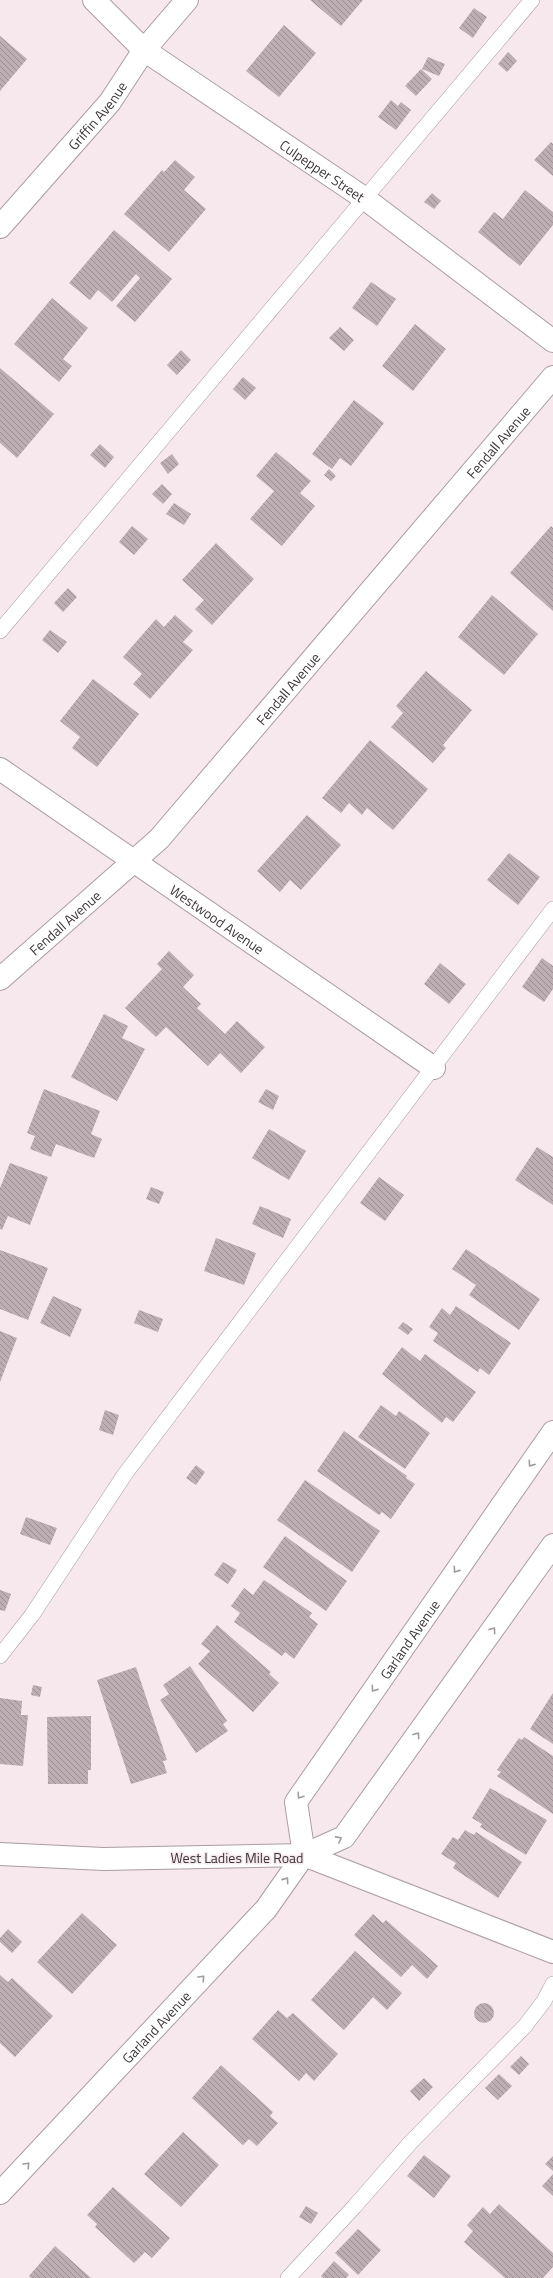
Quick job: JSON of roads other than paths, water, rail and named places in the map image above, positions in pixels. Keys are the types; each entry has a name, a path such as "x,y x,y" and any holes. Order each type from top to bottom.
{"street":[{"name":"Culpepper Street","path":"94,0 144,50 364,198 553,341"},
{"name":"Griffin Avenue","path":"0,227 110,102 144,50 187,0"},
{"name":"Fendall Avenue","path":"0,979 160,839 553,377"},
{"name":"Westwood Avenue","path":"0,770 135,860 434,1068"},
{"name":"Garland Avenue","path":"0,2193 266,1909 304,1855 296,1802 553,1432"},
{"path":"304,1855 344,1837 553,1545"},
{"name":"West Ladies Mile Road","path":"0,1854 103,1859 304,1855 553,1952"}],"lane":[{"path":"0,631 532,0"},
{"path":"0,1656 32,1615 130,1468 553,909"},
{"path":"288,2278 354,2207 410,2143 525,2026 544,2001 553,1984"}]}
